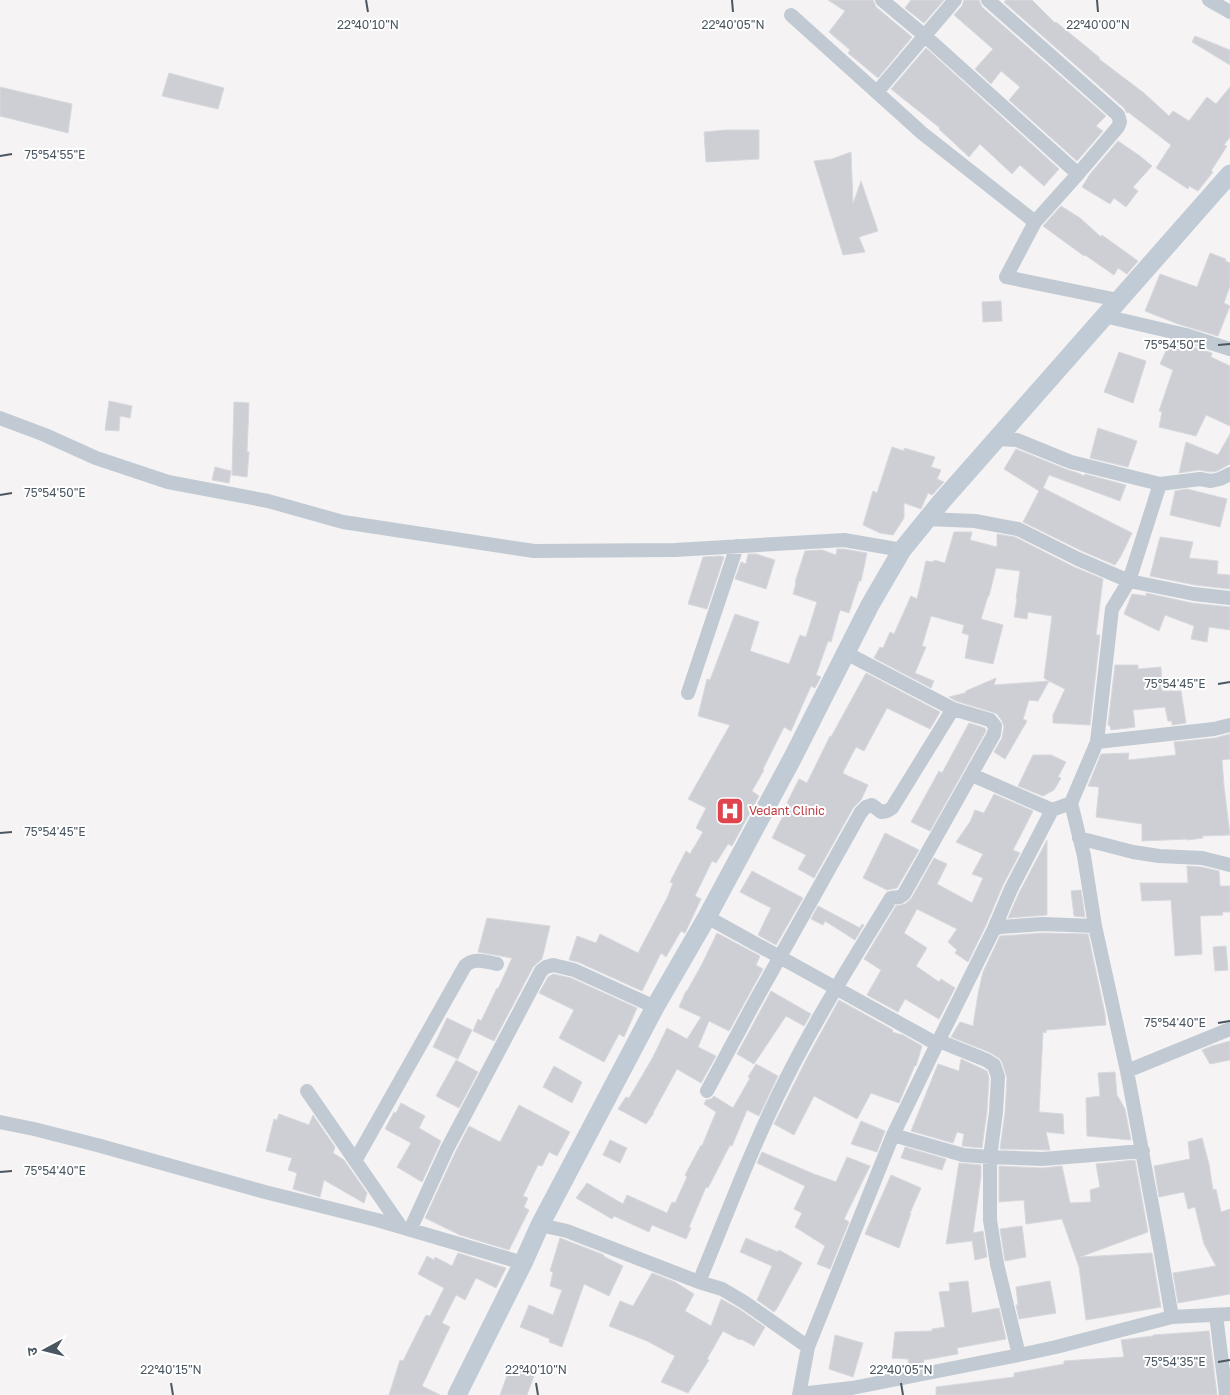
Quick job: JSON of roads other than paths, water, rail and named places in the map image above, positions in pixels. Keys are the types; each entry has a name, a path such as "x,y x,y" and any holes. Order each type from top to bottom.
{"main road":[{"path":"457,1395 540,1226 655,1007 707,917 792,759 870,605 902,550 926,519 1230,174"}],"street":[{"path":"882,0 925,36 1078,174"},
{"path":"877,92 955,0"},
{"path":"988,0 1118,115 1120,122 1118,127 1035,222 1006,277 1118,300"},
{"path":"1209,0 1230,12"},
{"path":"791,15 922,133 1035,222"},
{"path":"1104,316 1186,335 1230,349"},
{"path":"0,418 45,435 96,458 168,482 268,501 343,522 534,552 675,550 844,540 902,550"},
{"path":"996,439 1017,440 1071,462 1160,484 1200,479 1210,481 1230,474"},
{"path":"1160,484 1129,581 1112,609 1098,742 1071,803 1084,856 1096,926 1127,1071 1172,1317"},
{"path":"926,519 975,521 1018,529 1078,559 1129,581 1194,594 1230,598"},
{"path":"688,693 737,546"},
{"path":"699,1282 757,1140 786,1079 836,988 891,898 900,897 904,894 994,734 995,726 990,720 953,709 846,653"},
{"path":"708,1092 753,1005 861,812 866,807 872,805 881,812 892,808 953,709"},
{"path":"1098,742 1214,729 1230,725"},
{"path":"972,774 1052,810"},
{"path":"1071,803 1052,810 1011,889 994,929 893,1134 808,1347 800,1394 852,1388 1056,1348 1172,1317 1230,1314"},
{"path":"1079,838 1133,852 1158,856 1202,858 1230,865"},
{"path":"707,917 938,1043 986,1060 994,1065 998,1077 990,1157 990,1220 997,1264 1019,1355"},
{"path":"994,929 1043,924 1096,926"},
{"path":"355,1161 465,966 475,960 497,964"},
{"path":"405,1228 541,971 553,965 574,970 655,1007"},
{"path":"1127,1071 1230,1029"},
{"path":"307,1091 355,1161 405,1228"},
{"path":"0,1122 34,1128 265,1192 405,1228 523,1263"},
{"path":"893,1134 963,1154 990,1157 1042,1159 1142,1151"},
{"path":"540,1226 567,1231 699,1282 722,1289 808,1347"},
{"path":"1216,1315 1226,1395"}],"place":[{"name":"Vedant Clinic","path":"730,811"}]}
